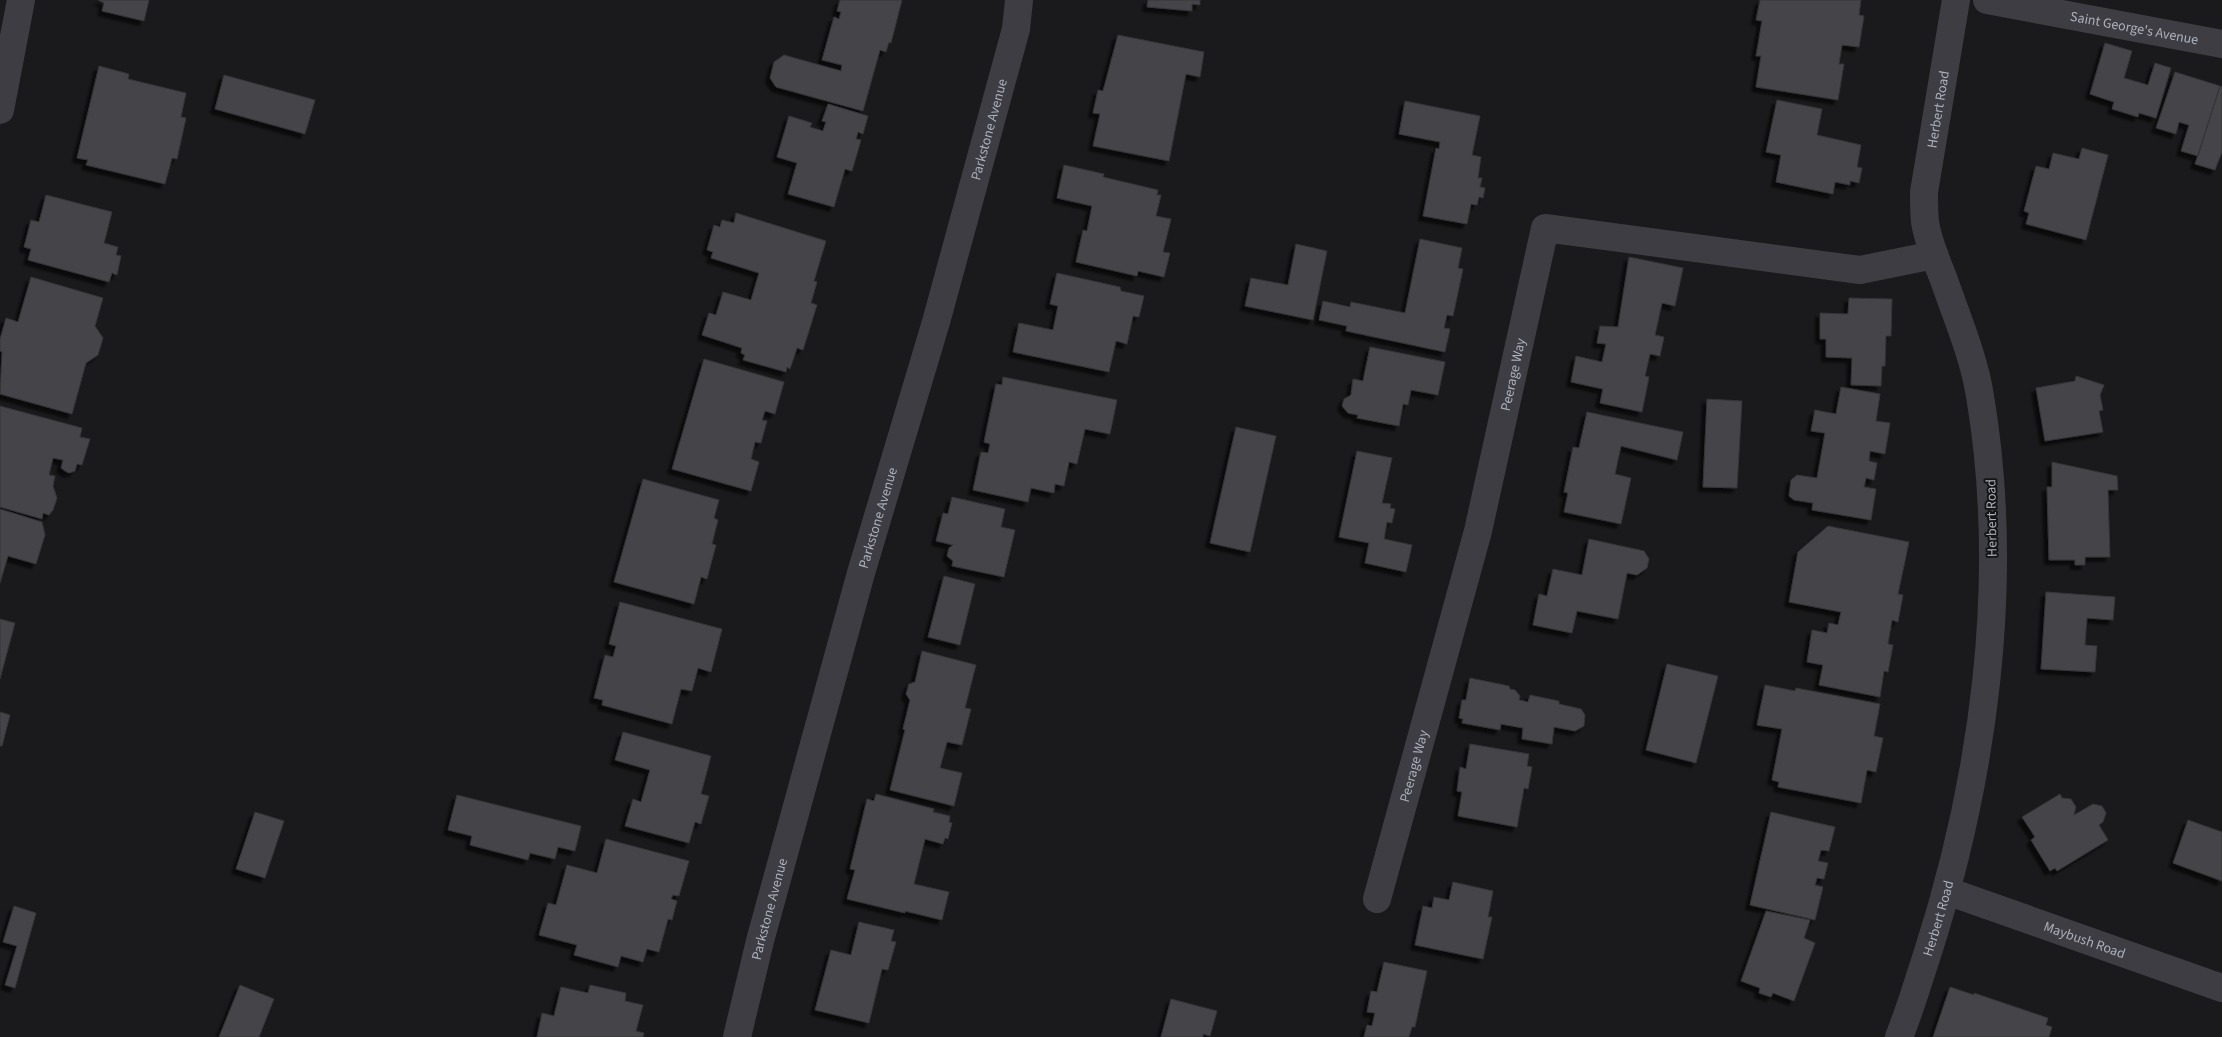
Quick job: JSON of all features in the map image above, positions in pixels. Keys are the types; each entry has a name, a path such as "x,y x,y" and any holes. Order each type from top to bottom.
{"street":[{"path":"0,110 21,0"},
{"name":"Parkstone Avenue","path":"737,1037 760,941 861,572 939,313 1016,29 1019,0"},
{"name":"Herbert Road","path":"1899,1037 1948,892 1965,819 1980,732 1989,641 1992,504 1989,452 1980,392 1962,331 1934,255 1926,224 1924,192 1956,0"},
{"name":"Saint George's Avenue","path":"1987,0 2222,44"},
{"name":"Peerage Way","path":"1377,899 1478,531 1546,228 1860,270 1934,255"},
{"name":"Maybush Road","path":"1948,892 2222,988"}],"building":[{"path":"98,0 149,0 144,21 102,11 104,3"},
{"path":"840,0 902,0 891,43 889,42 886,52 880,50 863,111 776,87 770,78 774,62 784,55 841,71 842,65 822,60 834,17 839,19 841,12 837,11"},
{"path":"1148,0 1200,0 1200,5 1192,4 1192,11 1147,7"},
{"path":"1760,0 1861,0 1859,15 1864,16 1859,47 1842,45 1839,64 1844,64 1838,100 1756,87 1761,56 1756,56 1762,21 1756,20"},
{"path":"1118,35 1204,52 1200,77 1186,74 1169,161 1093,146 1100,114 1093,113 1098,90 1103,91"},
{"path":"2105,43 2132,51 2124,78 2148,85 2155,63 2171,68 2156,118 2139,113 2138,117 2112,109 2114,102 2090,94"},
{"path":"99,66 129,74 128,79 186,93 181,117 186,118 177,159 172,158 165,184 86,165 88,160 77,158"},
{"path":"2175,72 2220,86 2198,156 2181,151 2189,125 2179,122 2176,134 2156,128"},
{"path":"224,75 315,100 305,134 215,109"},
{"path":"2220,86 2222,87 2222,152 2215,170 2195,164"},
{"path":"1777,100 1822,109 1817,135 1861,145 1857,167 1862,168 1859,183 1850,181 1850,185 1835,182 1833,194 1776,182 1781,155 1766,152"},
{"path":"1405,101 1480,116 1472,155 1481,157 1478,178 1482,178 1480,187 1485,188 1483,198 1479,197 1477,205 1471,204 1467,224 1423,216 1436,148 1439,149 1440,142 1399,134"},
{"path":"828,104 868,116 863,134 858,132 856,139 861,140 852,171 845,169 834,207 788,194 797,163 777,157 789,116 812,123 810,127 823,131 826,122 822,121"},
{"path":"2082,148 2108,155 2086,240 2026,224 2029,213 2024,211 2036,166 2049,169 2053,153 2079,159"},
{"path":"1064,165 1104,174 1103,177 1158,190 1157,195 1161,195 1156,216 1171,219 1163,252 1170,253 1164,277 1138,271 1137,276 1076,262 1083,230 1087,231 1092,206 1057,198"},
{"path":"46,195 112,212 104,243 118,247 116,255 121,256 117,275 112,273 109,282 28,260 31,249 24,247 31,220 39,222"},
{"path":"736,213 826,241 814,281 817,282 811,303 817,305 803,350 797,348 790,369 787,367 786,372 743,360 745,355 741,353 742,348 702,335 709,313 716,315 723,292 751,300 759,273 711,258 713,252 707,250 714,225 720,227 722,220 734,223"},
{"path":"1420,239 1462,248 1458,268 1463,269 1453,316 1447,315 1444,328 1450,329 1445,352 1346,331 1347,326 1319,320 1323,301 1350,307 1351,302 1405,313"},
{"path":"1296,244 1327,251 1313,320 1245,306 1251,278 1288,285"},
{"path":"1629,257 1683,268 1675,306 1662,303 1655,335 1664,337 1660,356 1650,354 1645,376 1649,377 1642,412 1600,403 1603,389 1571,382 1576,356 1602,362 1606,344 1597,343 1600,326 1618,327"},
{"path":"1057,273 1120,287 1121,291 1144,296 1139,317 1133,316 1127,344 1116,341 1109,372 1013,352 1019,323 1053,330 1058,306 1050,304"},
{"path":"31,277 103,298 95,326 103,338 98,355 86,363 72,414 0,394 2,352 0,351 0,339 6,318 18,322"},
{"path":"1849,298 1892,299 1891,336 1886,336 1885,366 1882,366 1881,386 1851,385 1852,358 1826,357 1826,339 1820,339 1820,313 1848,314"},
{"path":"1370,347 1445,362 1438,395 1411,390 1408,405 1403,404 1399,426 1357,418 1358,415 1348,413 1342,406 1344,399 1351,395 1353,379 1363,381"},
{"path":"704,359 784,382 775,414 765,411 762,420 767,421 761,443 755,442 751,459 759,462 751,491 672,469"},
{"path":"2076,376 2104,385 2100,395 2103,410 2099,411 2103,432 2045,441 2036,388 2075,381"},
{"path":"1003,377 1117,400 1110,434 1085,429 1077,464 1069,462 1064,486 1055,484 1054,493 1031,488 1028,502 973,490 981,452 988,453 990,444 984,442 996,384 1002,385"},
{"path":"1841,387 1880,394 1876,421 1890,423 1885,454 1870,451 1869,461 1877,463 1874,480 1866,478 1864,487 1876,489 1871,520 1812,510 1813,503 1794,500 1789,496 1791,480 1797,475 1817,478 1825,433 1811,431 1815,410 1836,414"},
{"path":"1707,399 1742,401 1737,488 1703,487"},
{"path":"0,406 82,428 80,437 90,439 82,465 77,464 75,471 69,473 65,471 61,468 63,460 53,458 49,475 55,476 53,486 57,498 53,510 49,515 43,513 42,519 0,507"},
{"path":"1587,412 1683,432 1677,460 1621,446 1615,474 1631,478 1621,524 1564,512 1568,493 1564,492 1573,447 1579,448"},
{"path":"1236,427 1276,436 1250,552 1210,543"},
{"path":"1357,451 1392,458 1382,503 1391,504 1390,508 1395,509 1392,523 1387,522 1384,539 1412,545 1406,572 1365,563 1369,543 1339,537"},
{"path":"2052,462 2117,476 2118,490 2108,490 2110,557 2085,557 2085,565 2075,565 2075,560 2049,560 2047,487 2052,487"},
{"path":"643,479 719,500 714,518 718,520 712,544 716,545 707,579 701,577 694,604 614,582"},
{"path":"952,497 1005,509 1001,527 1015,530 1004,577 952,566 953,561 947,556 949,548 953,545 936,541 943,513 948,514"},
{"path":"0,509 42,522 45,535 36,564 8,556 0,583"},
{"path":"1828,526 1909,542 1898,594 1903,595 1898,622 1892,620 1888,644 1893,645 1888,672 1884,671 1880,697 1819,685 1823,665 1807,662 1812,630 1827,633 1829,623 1838,625 1841,612 1789,602 1798,552"},
{"path":"1589,539 1644,551 1649,559 1647,568 1637,575 1627,573 1618,619 1577,611 1572,633 1533,625 1539,594 1547,596 1553,569 1582,575"},
{"path":"944,576 975,584 960,645 928,637"},
{"path":"2046,592 2115,597 2113,620 2087,618 2085,645 2097,646 2095,672 2041,669"},
{"path":"620,602 722,629 711,672 698,668 692,691 681,689 672,724 602,705 603,700 594,698 605,655 613,657 616,646 609,644"},
{"path":"0,619 15,623 0,679"},
{"path":"922,651 976,665 965,708 971,709 962,745 947,742 940,768 962,773 954,806 890,790 905,730 903,729 910,700 906,694 909,684 915,682"},
{"path":"1667,664 1718,676 1696,763 1646,750"},
{"path":"1470,678 1509,686 1510,689 1515,690 1520,696 1519,700 1528,702 1530,695 1559,701 1559,704 1581,709 1585,715 1584,726 1575,731 1554,727 1552,744 1522,739 1523,728 1501,724 1500,730 1462,723 1463,719 1459,718 1462,700 1466,700"},
{"path":"1765,685 1795,691 1796,688 1880,704 1874,736 1883,738 1876,772 1867,770 1861,803 1778,787 1779,782 1772,780 1782,729 1757,725"},
{"path":"0,712 10,715 2,746 0,746"},
{"path":"623,732 711,756 701,794 709,796 701,824 695,822 689,843 625,826 633,799 641,802 650,770 615,760"},
{"path":"1470,744 1529,754 1527,766 1532,767 1528,789 1524,788 1517,827 1458,816 1462,792 1457,791 1460,767 1466,769"},
{"path":"876,794 934,809 933,812 950,816 949,822 952,823 948,839 945,838 943,844 925,839 914,884 949,892 942,920 847,899 855,870 850,869 867,799 874,801"},
{"path":"2060,794 2062,798 2071,799 2076,807 2074,815 2093,804 2102,806 2106,813 2103,822 2099,825 2108,840 2057,871 2055,868 2050,871 2031,840 2035,837 2022,817"},
{"path":"457,795 581,826 575,851 558,847 555,859 530,853 528,860 470,845 472,836 448,830"},
{"path":"255,812 284,821 265,878 236,869"},
{"path":"1771,812 1835,827 1829,851 1821,850 1818,861 1828,863 1824,879 1817,878 1815,885 1823,887 1815,920 1750,905"},
{"path":"2188,820 2222,832 2222,881 2173,863"},
{"path":"606,839 689,861 679,896 673,895 671,899 677,901 672,920 668,919 659,952 647,949 643,962 621,956 618,967 574,955 577,945 539,935 548,903 556,905 567,865 597,873"},
{"path":"1453,882 1493,891 1488,917 1492,917 1483,959 1415,945 1423,906 1432,908 1434,897 1449,900"},
{"path":"14,906 36,913 15,988 5,985 17,946 3,942"},
{"path":"1766,911 1810,920 1804,938 1815,943 1794,1001 1773,993 1771,997 1759,993 1760,988 1741,981"},
{"path":"859,922 894,930 891,941 896,942 888,970 882,969 869,1023 815,1010 831,950 851,955"},
{"path":"1384,962 1427,971 1415,1027 1412,1027 1409,1037 1364,1037 1367,1025 1372,1026 1375,1013 1367,1012 1371,991 1377,992"},
{"path":"240,985 274,999 259,1037 219,1037"},
{"path":"590,985 626,993 625,1001 643,1005 636,1031 644,1033 643,1037 537,1037 542,1013 554,1016 561,987 588,993"},
{"path":"1950,987 1974,995 1974,993 2048,1018 2046,1025 2052,1027 2049,1037 1933,1037"},
{"path":"1171,999 1217,1011 1210,1036 1203,1034 1203,1037 1161,1037"}]}
